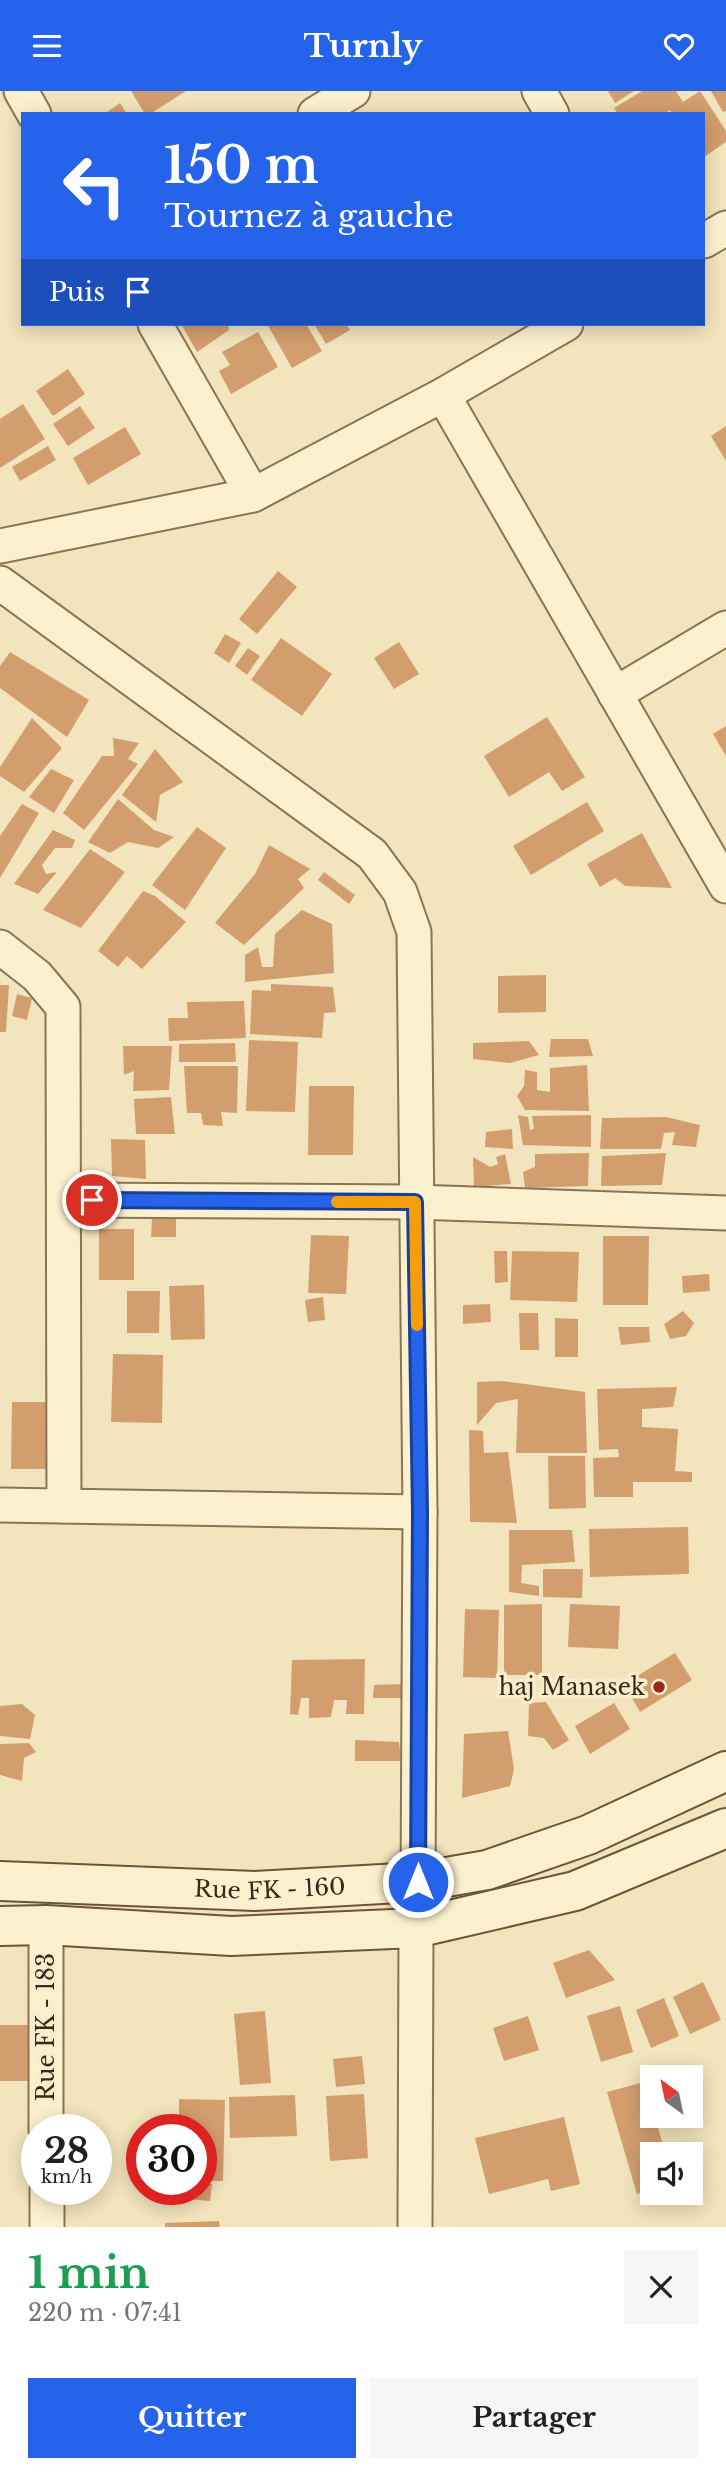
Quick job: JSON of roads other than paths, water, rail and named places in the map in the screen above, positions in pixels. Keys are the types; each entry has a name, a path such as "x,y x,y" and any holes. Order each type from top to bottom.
{"main road":[{"name":"Rue FK - 160","path":"0,1881 255,1891 418,1882 487,1870 588,1835 726,1771"},
{"name":"Rue FK - 160","path":"0,1926 46,1925 231,1936 416,1928 575,1891 726,1828"},
{"path":"487,1870 494,1912"}],"street":[{"path":"21,91 33,112"},
{"path":"318,112 353,91"},
{"path":"539,91 551,112"},
{"path":"705,240 726,228"},
{"path":"156,326 253,495"},
{"path":"0,547 253,495 443,395 563,326"},
{"path":"443,395 726,886"},
{"path":"0,583 372,854 400,892 414,932 420,1512 418,1882"},
{"path":"615,694 726,628"},
{"path":"0,947 37,976 63,1007 64,1506"},
{"path":"65,1200 415,1202 726,1213"},
{"path":"0,1505 420,1512"},
{"name":"Rue FK - 183","path":"46,1925 46,2114"},
{"path":"415,2227 416,1928"},
{"path":"47,2205 47,2227"}],"place":[{"name":"haj Manasek","path":"659,1687"}]}
